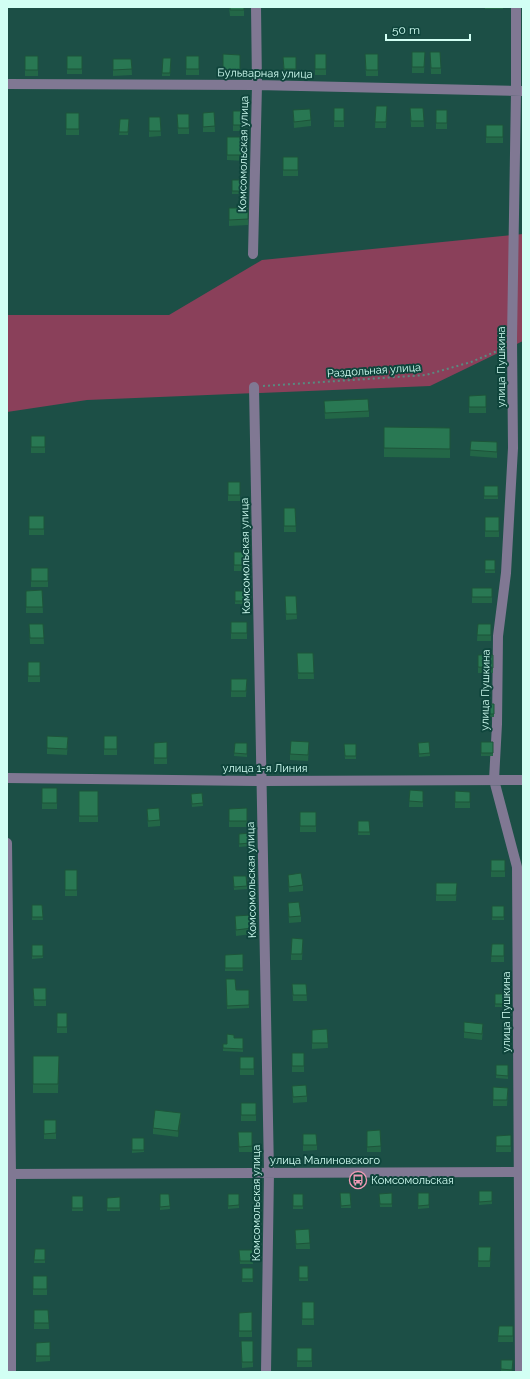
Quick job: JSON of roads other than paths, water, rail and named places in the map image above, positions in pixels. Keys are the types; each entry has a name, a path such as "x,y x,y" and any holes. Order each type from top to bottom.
{"street":[{"name":"Комсомольская улица","path":"253,254 257,85 256,7"},
{"name":"улица Пушкина","path":"516,7 520,91 512,339 513,448 506,573 498,636 497,724 494,780 517,867 521,1172 520,1372"},
{"name":"Бульварная улица","path":"7,84 257,85 520,91"},
{"name":"Комсомольская улица","path":"254,387 268,1172 266,1372"},
{"path":"513,448 523,452"},
{"name":"улица 1-я Линия","path":"7,778 261,781 523,780"},
{"path":"7,843 11,1372"},
{"name":"улица Малиновского","path":"9,1174 521,1172"}],"place":[{"name":"Комсомольская","path":"358,1180"}]}
